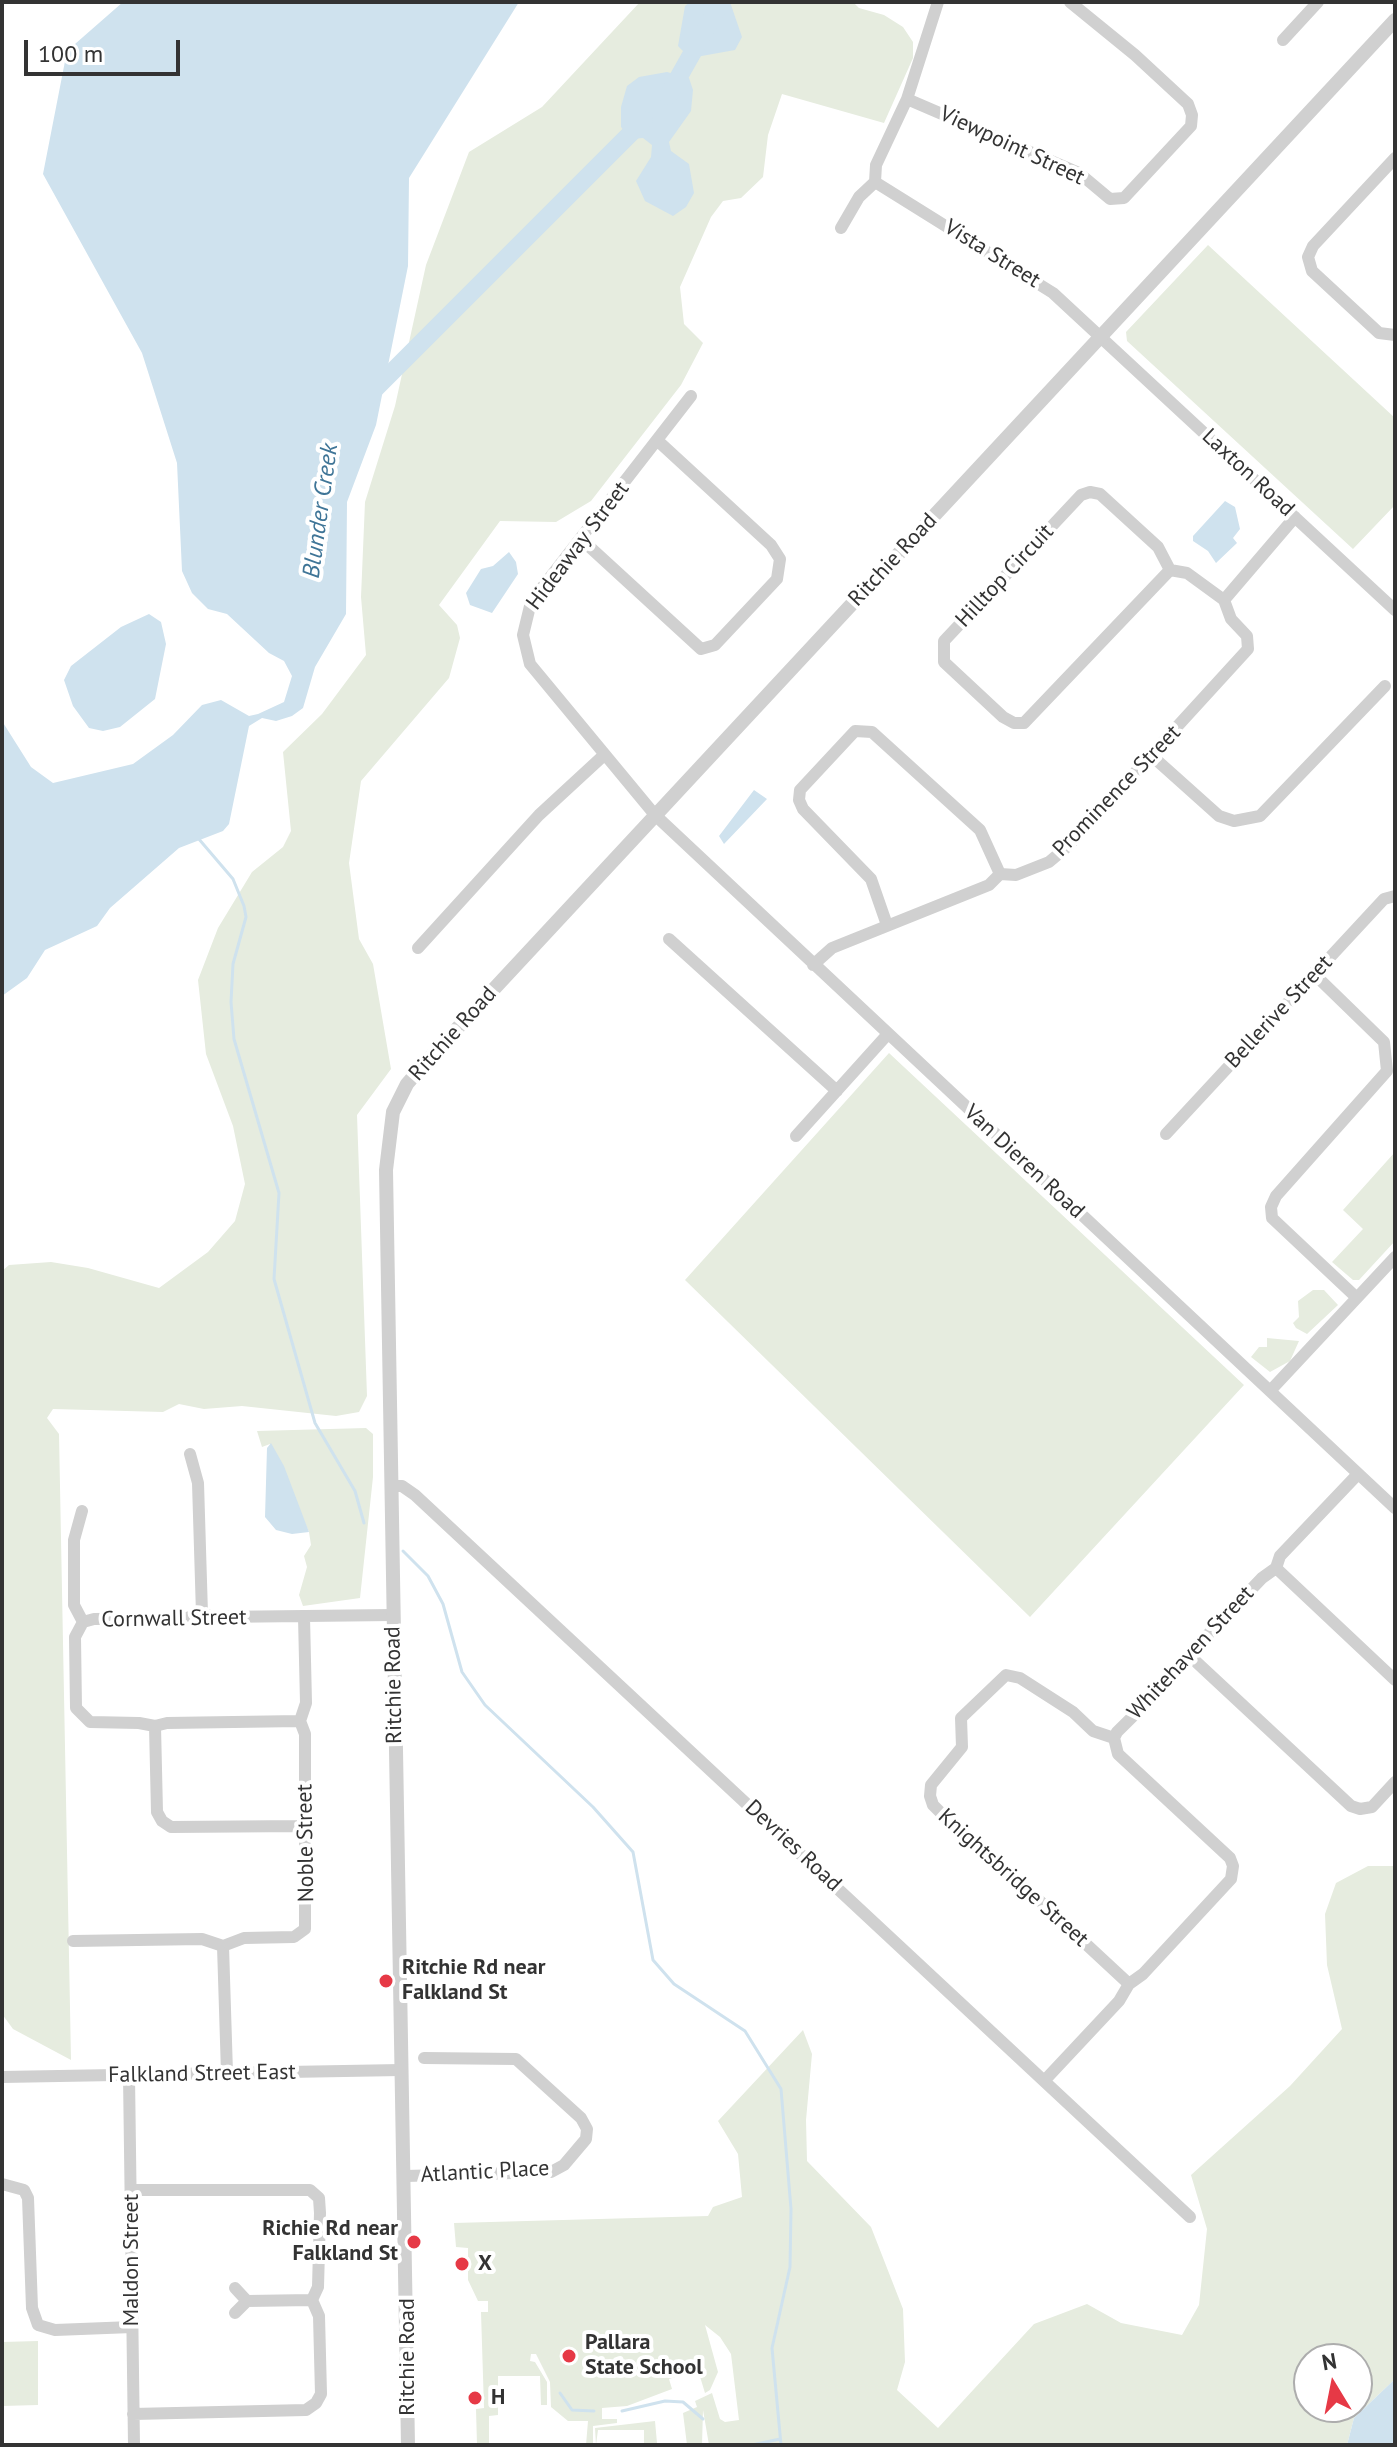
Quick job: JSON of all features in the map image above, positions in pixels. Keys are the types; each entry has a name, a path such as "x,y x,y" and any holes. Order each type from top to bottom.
{"street":[{"path":"841,228 859,197 875,182 876,165 907,99 938,2"},
{"name":"Viewpoint Street","path":"907,99 1079,173 1110,199 1124,198 1191,126 1192,115 1188,104 1135,55 1070,2"},
{"path":"1283,40 1318,2"},
{"name":"Ritchie Road","path":"408,2445 406,2176 401,2070 386,1170 393,1112 407,1084 426,1062 1395,20"},
{"path":"1395,158 1313,246 1308,257 1312,271 1379,333 1395,335"},
{"name":"Vista Street","path":"875,182 1053,293 1102,335"},
{"name":"Laxton Road","path":"1102,335 1395,609"},
{"name":"Hideaway Street","path":"655,815 603,756 530,664 523,635 531,602 691,396"},
{"path":"581,539 701,649 715,645 777,579 780,559 771,545 658,441"},
{"name":"Hilltop Circuit","path":"1100,494 1158,547 1170,570 1024,723 1014,723 1003,717 944,662 944,641 1081,495 1100,494"},
{"path":"1170,570 1187,573 1224,600 1295,517"},
{"name":"Prominence Street","path":"813,965 832,948 989,885 1000,874 1016,875 1049,862 1152,756 1248,649 1247,636 1231,619 1224,600"},
{"path":"1152,756 1219,816 1234,821 1260,816 1385,686"},
{"path":"887,925 871,879 803,809 799,800 800,790 855,731 872,732 980,830 1000,874"},
{"path":"418,948 539,815 603,756"},
{"name":"Van Dieren Road","path":"655,815 1395,1508"},
{"name":"Bellerive Street","path":"1166,1134 1384,899 1395,896"},
{"path":"669,939 837,1091"},
{"path":"1313,973 1384,1042 1391,1060 1381,1083 1276,1196 1271,1207 1277,1226 1357,1298"},
{"path":"796,1136 887,1035"},
{"path":"1270,1391 1395,1257"},
{"path":"190,1454 198,1483 202,1614"},
{"name":"Whitehaven Street","path":"1045,2080 1119,2001 1129,1984 1143,1974 1231,1879 1233,1866 1230,1858 1118,1754 1114,1738 1180,1666 1192,1658 1202,1641 1262,1578 1276,1568 1280,1556 1358,1474"},
{"name":"Devries Road","path":"391,1486 402,1486 415,1495 1190,2217"},
{"path":"82,1511 74,1540 74,1605 83,1622"},
{"path":"1276,1568 1395,1680"},
{"name":"Cornwall Street","path":"300,1721 167,1723 155,1726 90,1722 76,1708 75,1637 83,1622 202,1614 304,1617 393,1615"},
{"name":"Noble Street","path":"73,1941 202,1939 223,1946 244,1938 294,1937 305,1929 305,1734 300,1721 306,1703 304,1617"},
{"path":"1192,1658 1351,1806 1360,1809 1372,1807 1395,1782"},
{"name":"Knightsbridge Street","path":"1114,1738 1093,1731 1073,1712 1020,1678 1006,1675 961,1718 962,1747 931,1785 930,1796 933,1805 960,1832 975,1841 1129,1984"},
{"path":"155,1726 157,1812 162,1821 171,1827 303,1826"},
{"path":"223,1946 227,2073"},
{"name":"Atlantic Place","path":"406,2176 551,2172 564,2165 586,2139 587,2129 581,2118 516,2059 424,2058"},
{"name":"Falkland Street East","path":"2,2077 401,2070"},
{"name":"Maldon Street","path":"129,2076 133,2190 134,2445"},
{"path":"2,2184 13,2184 24,2190 28,2198 32,2308 38,2325 55,2330 132,2327"},
{"path":"133,2190 310,2190 319,2198 318,2287 312,2300 319,2316 321,2394 306,2410 133,2414"},
{"path":"235,2288 247,2301"},
{"path":"235,2313 247,2301 312,2300"}],"shaded area":[{"path":"640,2 853,2 859,8 884,15 903,27 913,42 913,58 884,123 782,94 768,135 763,177 741,198 723,201 711,217 680,287 684,324 703,343 681,385 591,501 556,522 500,521 439,605 457,625 460,638 449,678 361,781 349,863 359,939 373,964 391,1069 357,1115 367,1396 359,1412 336,1416 242,1406 204,1409 179,1404 163,1412 53,1409 47,1418 59,1434 71,2060 13,2029 2,2014 2,1271 9,1265 51,1262 88,1268 159,1288 208,1252 235,1221 245,1184 233,1126 206,1054 198,980 218,928 252,872 283,847 291,831 283,752 322,714 366,655 361,597 365,502 395,406 426,265 469,152 542,107"},
{"path":"1208,245 1395,418 1395,505 1353,549 1127,341 1126,332"},
{"path":"889,1053 1244,1385 1030,1617 685,1280"},
{"path":"1395,1152 1395,1241 1359,1280 1353,1280 1332,1262 1363,1229 1343,1210"},
{"path":"1313,1290 1324,1290 1338,1305 1307,1334 1293,1323 1299,1317 1298,1301"},
{"path":"1267,1338 1299,1341 1290,1361 1270,1372 1251,1357 1259,1347 1267,1347"},
{"path":"366,1428 373,1434 373,1477 360,1598 303,1606 299,1595 307,1567 304,1556 311,1545 309,1532 270,1444 262,1447 257,1431"},
{"path":"1368,1866 1395,1866 1395,2379 1373,2400 1373,2343 1293,2343 1293,2423 1353,2423 1347,2445 709,2445 703,2410 702,2445 687,2445 683,2413 697,2407 695,2401 712,2393 720,2419 725,2422 739,2420 731,2354 720,2337 705,2325 718,2372 710,2390 705,2393 698,2370 669,2379 672,2389 627,2406 602,2408 602,2419 617,2419 617,2423 593,2426 593,2445 586,2445 588,2421 568,2421 551,2407 550,2382 536,2354 531,2354 530,2361 535,2362 547,2382 547,2405 541,2405 540,2376 498,2376 498,2415 489,2416 489,2445 477,2445 476,2409 484,2408 481,2312 488,2312 488,2301 478,2301 468,2280 468,2248 456,2247 454,2223 708,2216 713,2207 742,2197 738,2154 718,2121 803,2030 812,2054 806,2120 807,2161 871,2227 903,2309 905,2362 897,2390 938,2428 1034,2324 1087,2304 1121,2323 1182,2335 1199,2305 1207,2229 1191,2175 1290,2086 1342,2029 1327,1965 1325,1914 1336,1883"},
{"path":"38,2341 38,2405 2,2406 2,2342"},
{"path":"655,2421 657,2443 644,2445 644,2430 598,2430 596,2445 595,2428"}],"water":[{"path":"123,2 519,2 409,178 408,266 376,425 347,502 346,614 315,667 303,708 292,716 276,721 262,718 249,726 229,824 223,831 179,848 110,908 97,926 45,950 27,978 2,996 2,721 31,767 53,783 133,764 173,735 202,705 221,700 249,716 258,714 284,702 292,676 284,661 269,653 227,614 208,609 192,593 182,571 177,463 142,353 43,174 67,51"},
{"path":"690,2 730,2 742,37 735,50 696,57 678,46 685,6"},
{"path":"667,72 689,78 693,90 691,111 669,142 671,151 689,164 694,193 686,207 673,216 645,201 636,181 651,157 652,145 643,138 631,139 621,127 621,107 627,86 639,77"},
{"path":"1225,501 1235,507 1240,529 1233,538 1237,543 1216,563 1208,551 1193,541 1193,536"},
{"path":"509,552 516,562 518,574 492,613 470,605 466,593 481,569 493,566"},
{"path":"149,614 161,622 166,644 155,699 120,727 103,731 89,728 73,706 64,680 71,666 121,627"},
{"path":"754,790 767,799 724,844 719,836"},
{"path":"271,1443 284,1466 309,1532 292,1534 276,1530 265,1517 267,1448"},
{"path":"1395,2379 1395,2445 1347,2445 1353,2423 1373,2423 1373,2400"}],"waterway":[{"name":"Blunder Creek","path":"668,96 721,2"},
{"name":"Blunder Creek","path":"368,396 644,120"},
{"path":"198,838 233,879 246,917 233,964 231,1002 234,1039 279,1193 274,1279 315,1423 355,1491 364,1523"},
{"path":"403,1551 428,1576 443,1604 462,1672 485,1705 593,1807 633,1852 653,1960 674,1984 745,2031 781,2089 791,2209 790,2267 772,2348 781,2445"},
{"path":"560,2393 572,2410 594,2411"},
{"path":"622,2411 665,2401 683,2402 703,2419"},
{"path":"752,2445 780,2439"}],"place":[{"name":"Ritchie Rd near Falkland St","path":"386,1981"},
{"name":"Richie Rd near Falkland St","path":"414,2242"},
{"name":"X","path":"462,2264"},
{"name":"Pallara State School","path":"569,2356"},
{"name":"H","path":"475,2398"}]}
